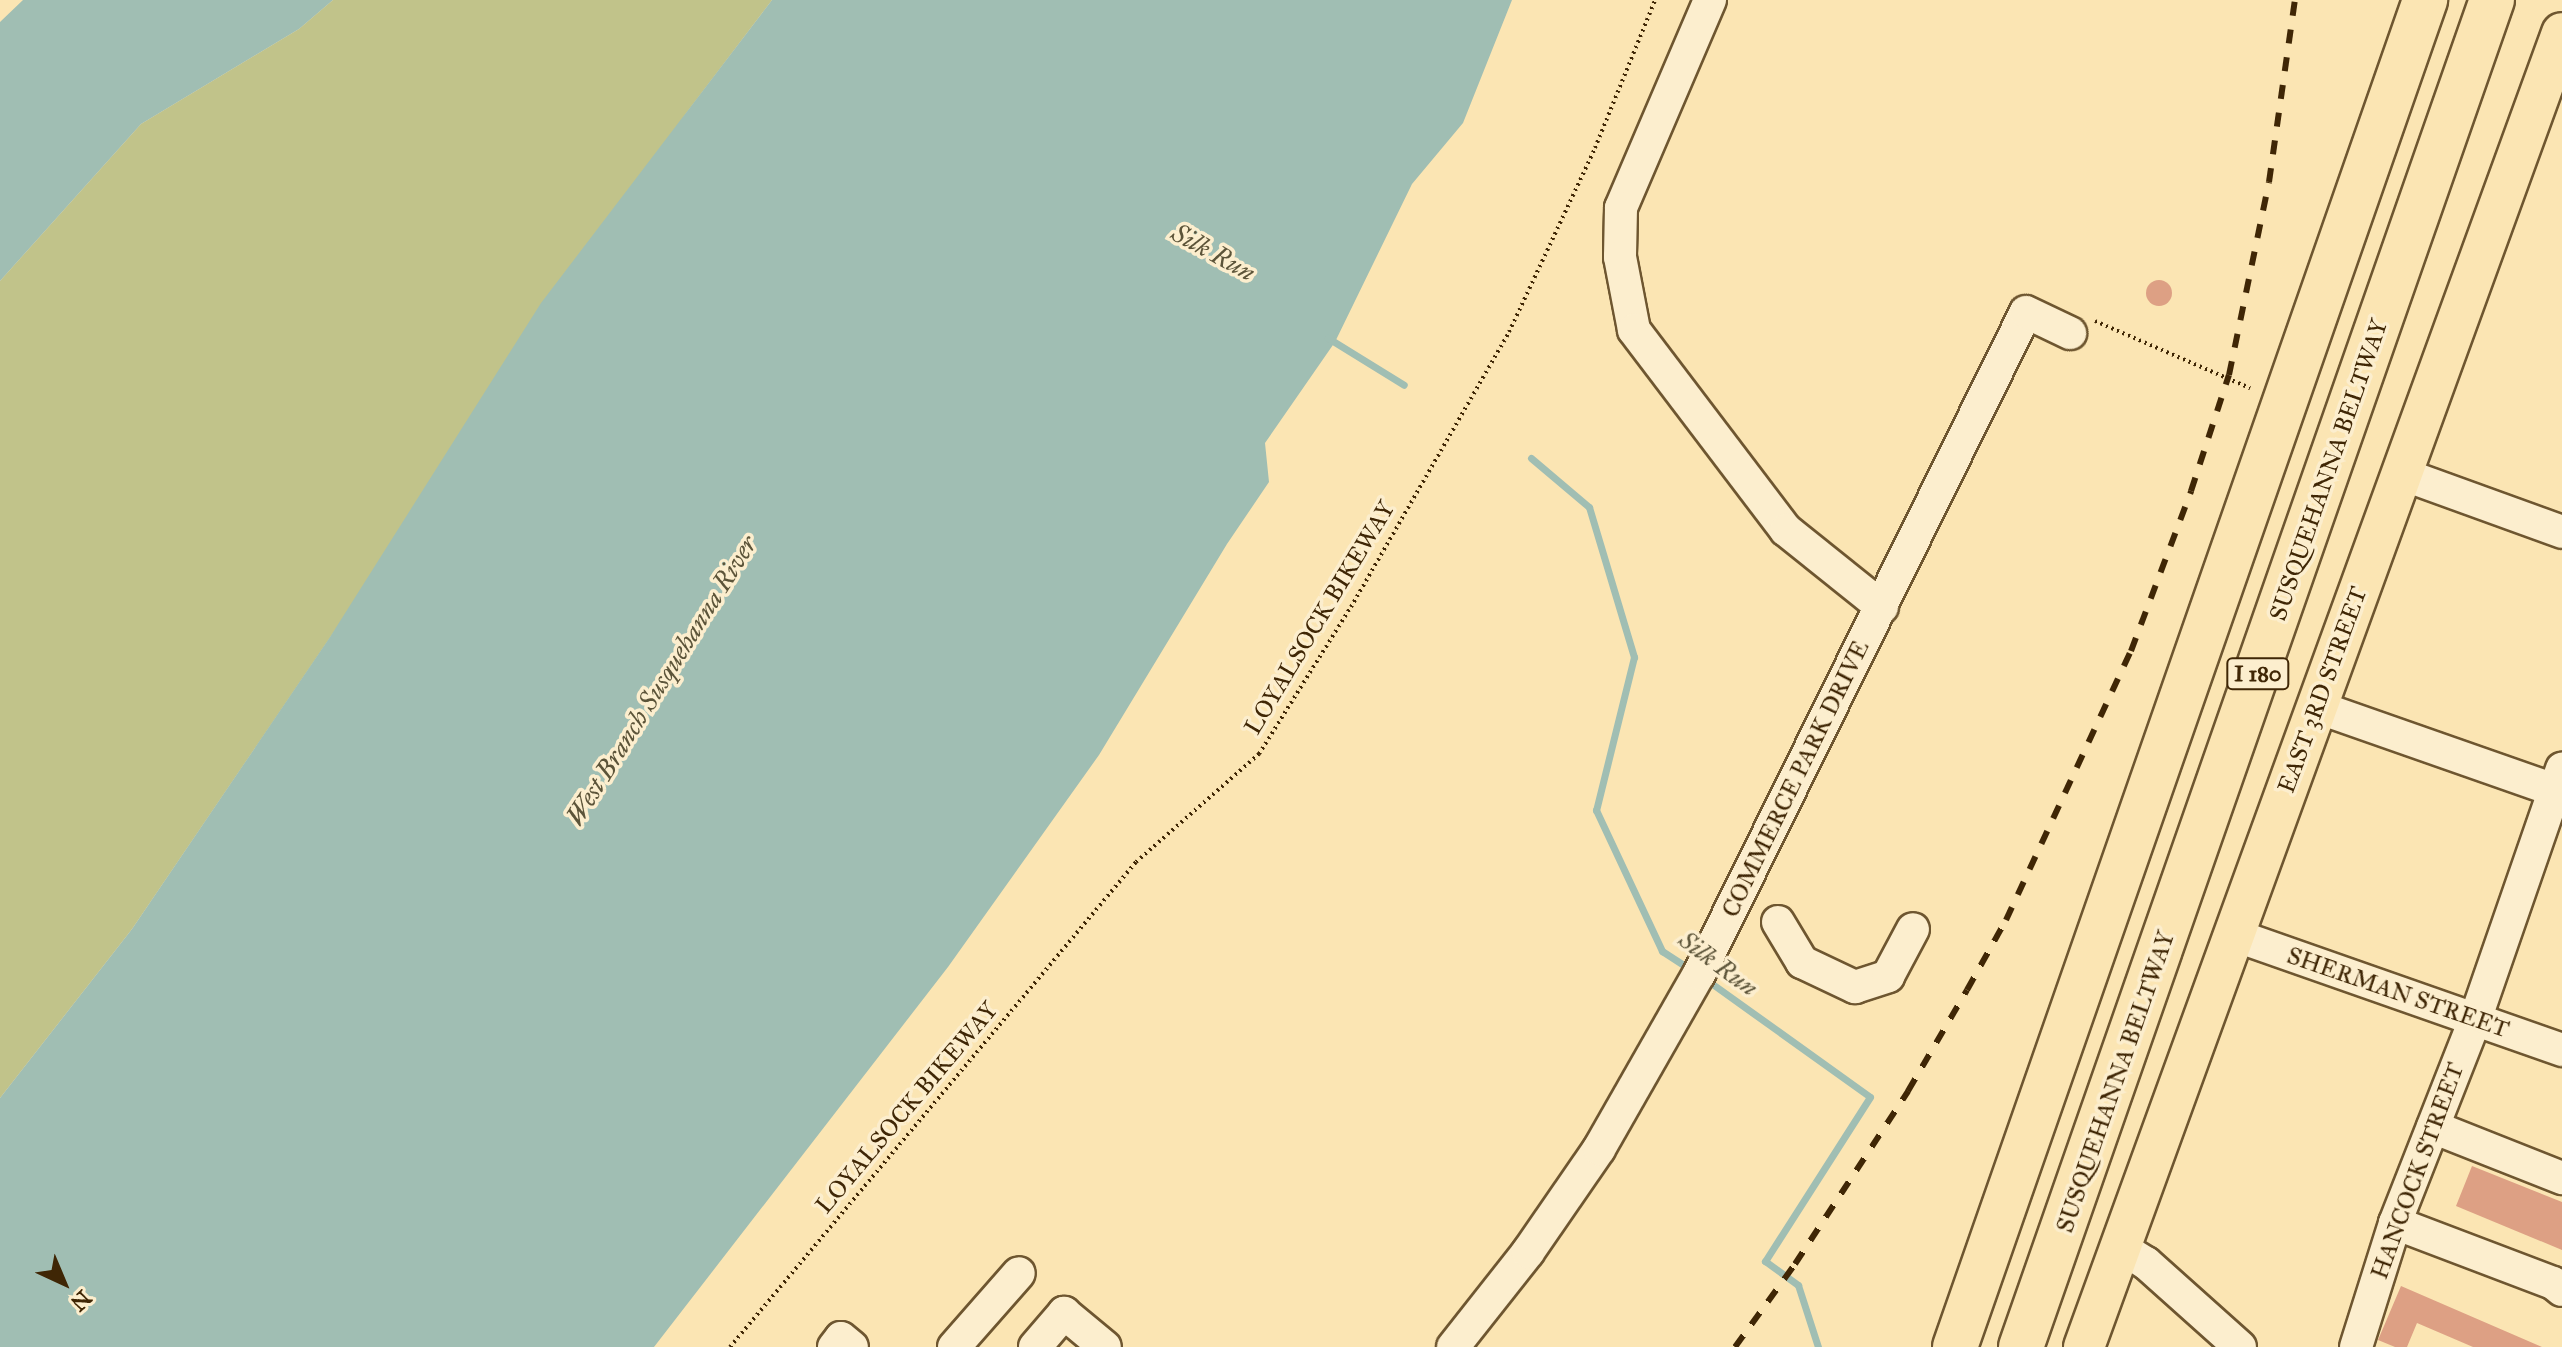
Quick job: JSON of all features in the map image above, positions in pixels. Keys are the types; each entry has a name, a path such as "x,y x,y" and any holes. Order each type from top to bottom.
{"highway":[{"name":"I 180","path":"1955,1347 2425,0"},
{"name":"SUSQUEHANNA BELTWAY","path":"2021,1347 2492,0"},
{"path":"1925,1347 2116,890"}],"main road":[{"name":"EAST 3RD STREET","path":"2084,1347 2562,33"}],"street":[{"path":"1710,0 1621,208 1620,257 1634,330 1786,530 1882,607"},
{"name":"COMMERCE PARK DRIVE","path":"1453,1347 1528,1252 1599,1149 1688,994 2026,312 2082,326"},
{"path":"2402,474 2562,532"},
{"path":"2317,707 2559,784"},
{"name":"HANCOCK STREET","path":"2356,1347 2395,1223 2475,1020 2559,784"},
{"path":"1778,922 1802,962 1855,987 1888,976 1913,929"},
{"name":"SHERMAN STREET","path":"2234,935 2562,1050"},
{"path":"2433,1127 2562,1178"},
{"path":"2395,1223 2553,1283 2562,1290"},
{"path":"2120,1247 2146,1263 2240,1347"},
{"path":"954,1347 1019,1273"},
{"path":"1035,1347 1064,1313 1105,1347"},
{"path":"834,1347 841,1338 852,1347"}],"path":[{"name":"LOYALSOCK BIKEWAY","path":"730,1347 1136,862 1259,754 1351,607 1509,332 1595,148 1655,0"},
{"path":"2082,326 2250,388"}],"green space":[{"path":"333,0 772,0 687,112 132,929 0,1098 0,281 141,124 299,29"}],"water":[{"path":"23,0 333,0 299,29 141,124 0,281 0,22"},
{"name":"West Branch Susquehanna River","path":"772,0 1512,0 1463,123 1412,184 1335,342 1265,443 1269,482 1227,544 1099,755 948,967 654,1347 0,1347 0,1098 132,929 330,637 541,303"}],"building":[{"path":"2159,280 2168,284 2172,293 2168,302 2159,306 2150,302 2146,293 2150,284"},
{"path":"2472,1166 2562,1202 2562,1250 2456,1206"},
{"path":"2401,1286 2542,1347 2473,1347 2417,1323 2407,1347 2395,1347 2378,1340"}],"waterway":[{"name":"Silk Run","path":"1328,338 1404,385"},
{"name":"Silk Run","path":"1531,458 1589,507 1634,657 1596,810 1662,951 1690,969"},
{"name":"Silk Run","path":"1704,978 1870,1097 1765,1261 1798,1285 1818,1347"}],"railway":[{"path":"1735,1347 1795,1264 1908,1091 1967,990 2006,920 2131,651 2191,491 2229,375 2269,182 2295,0"}]}
